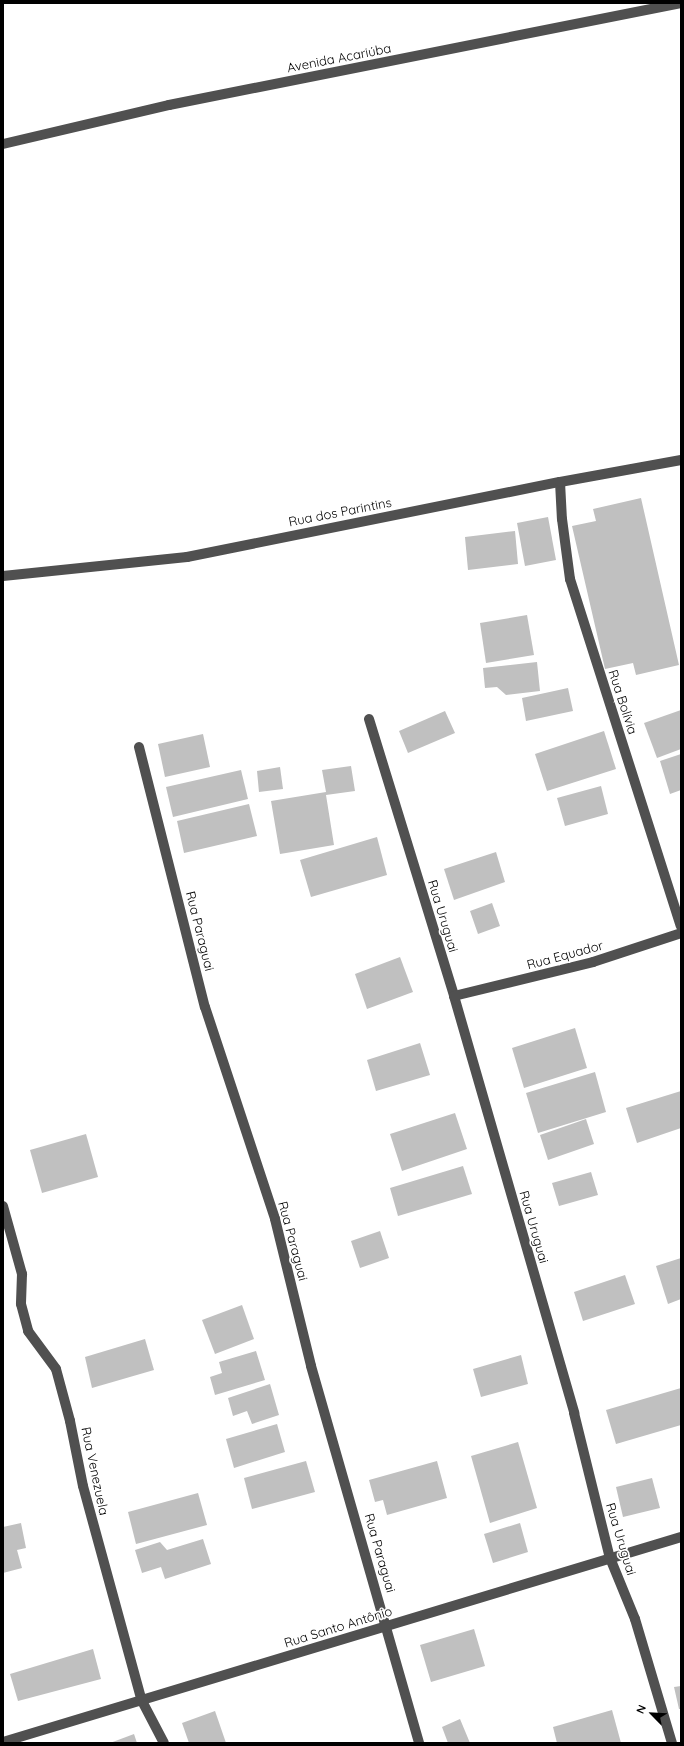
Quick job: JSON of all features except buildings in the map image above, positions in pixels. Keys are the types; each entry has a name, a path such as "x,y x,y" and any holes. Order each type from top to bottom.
{"street":[{"name":"Avenida Acariúba","path":"3,144 169,105 681,3"},
{"name":"Rua dos Parintins","path":"3,576 187,556 560,482 681,460"},
{"name":"Rua Bolívia","path":"560,482 562,519 570,580 681,926"},
{"name":"Rua Uruguai","path":"368,720 454,996 574,1413 610,1558 635,1619 672,1743"},
{"name":"Rua Paraguai","path":"139,747 205,1007 275,1219 311,1366 420,1743"},
{"name":"Rua Equador","path":"454,996 593,962 681,933"},
{"name":"Rua Venezuela","path":"3,1206 22,1274 21,1304 28,1331 56,1370 70,1421 83,1486 142,1701 164,1743"},
{"name":"Rua Santo Antônio","path":"3,1742 681,1537"}]}
